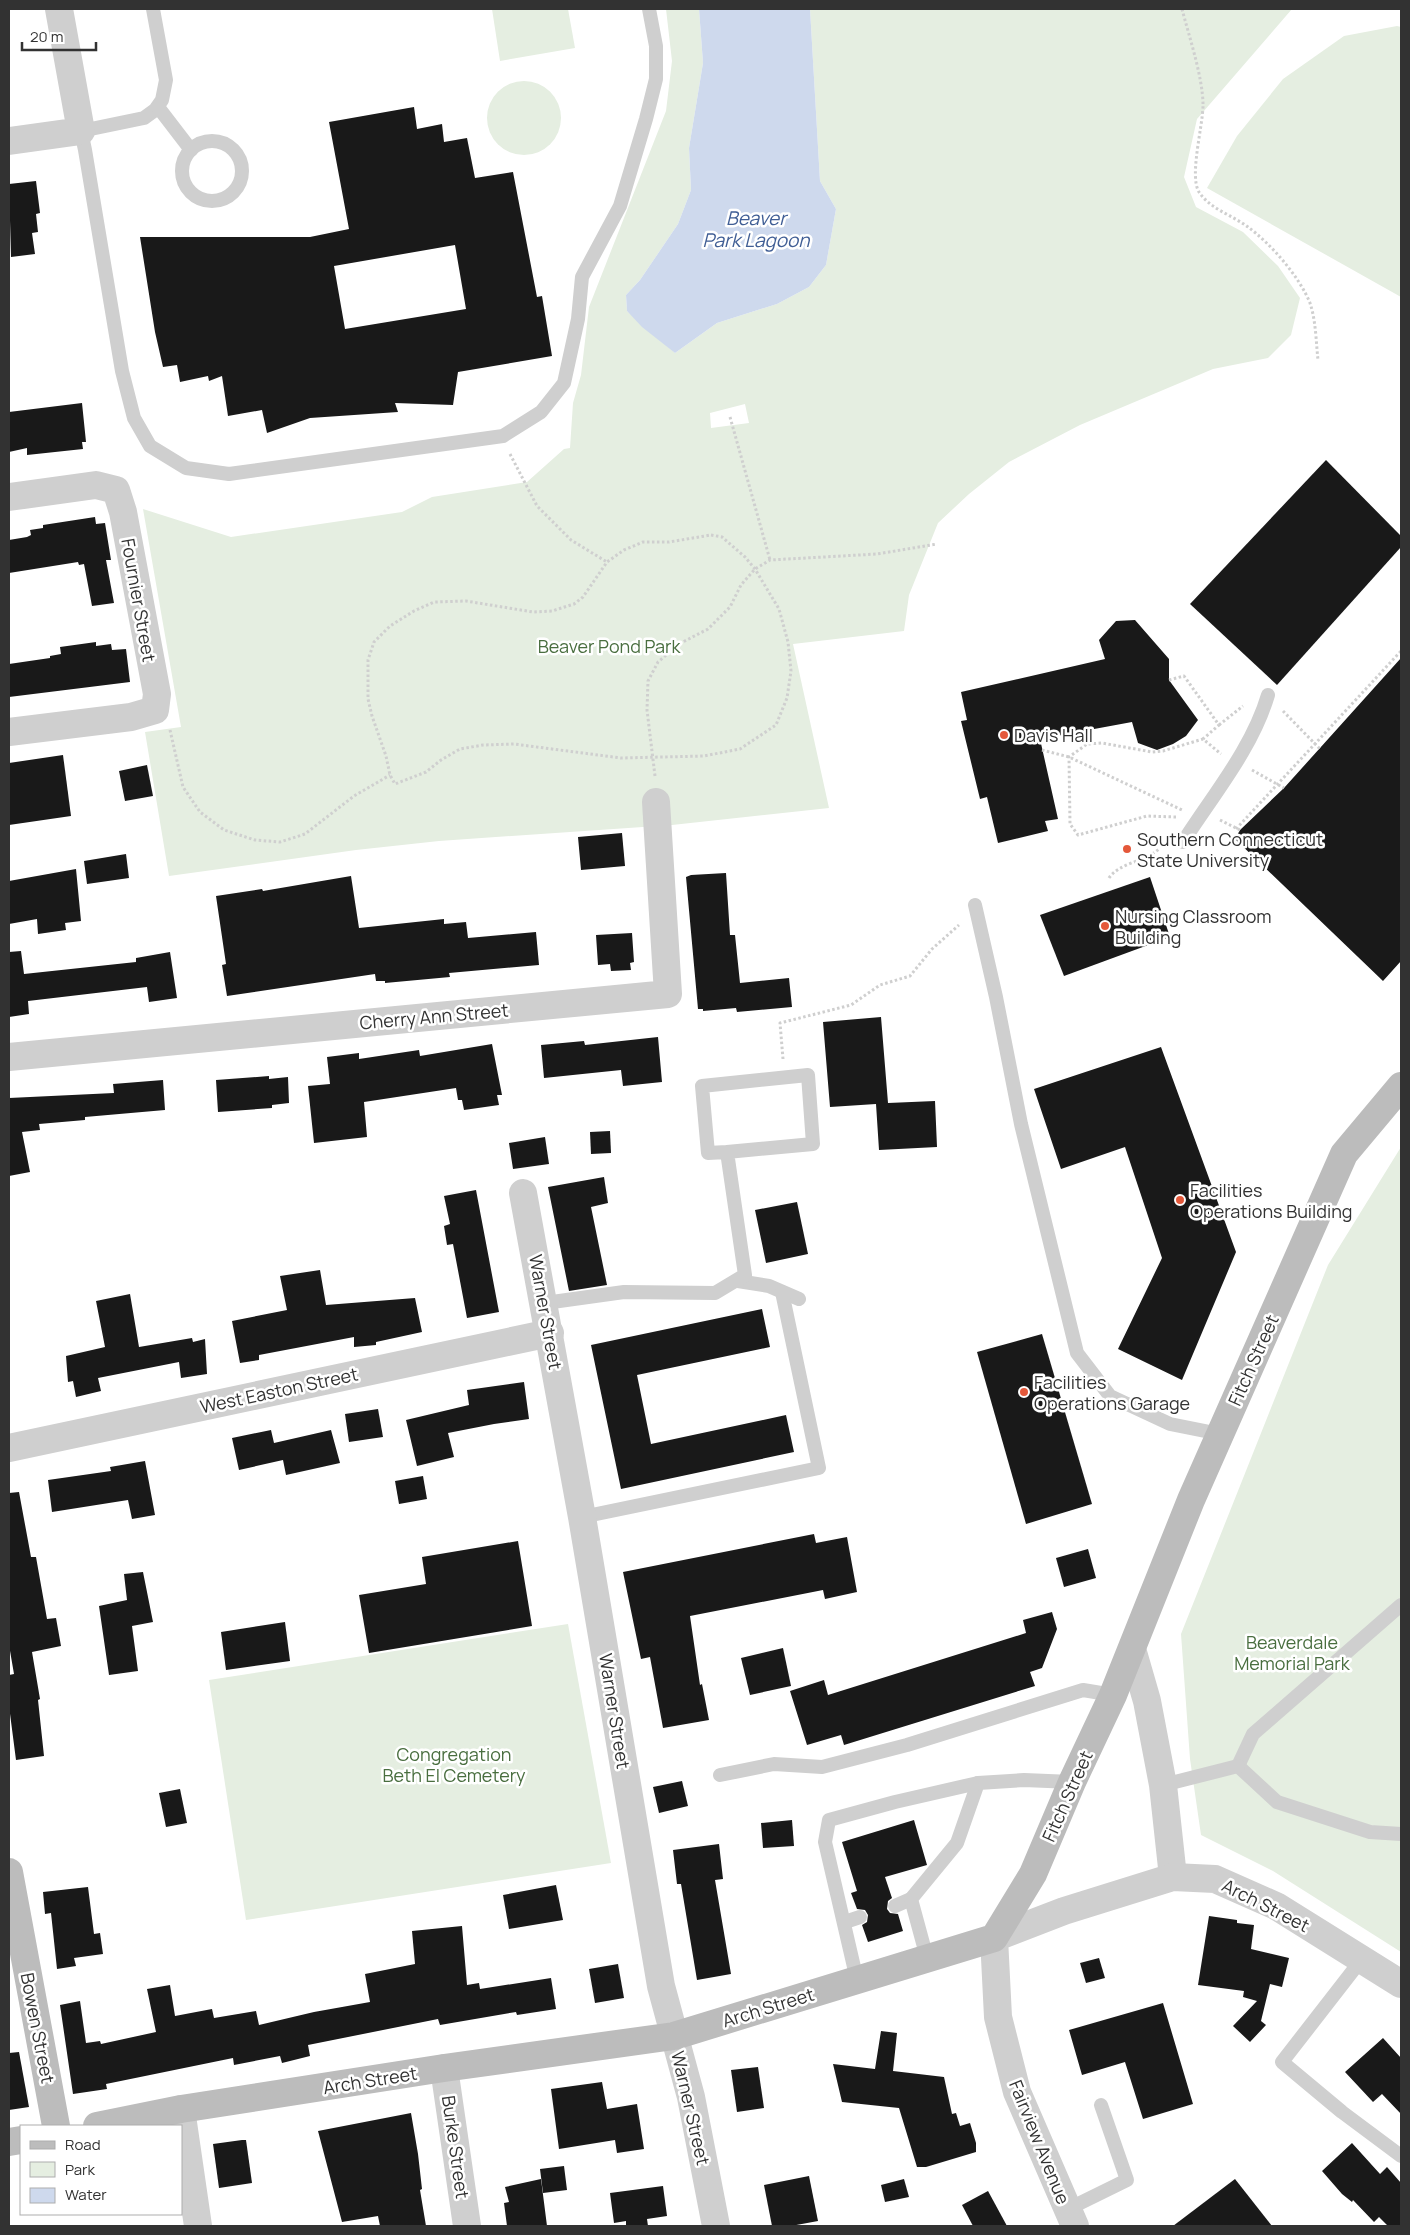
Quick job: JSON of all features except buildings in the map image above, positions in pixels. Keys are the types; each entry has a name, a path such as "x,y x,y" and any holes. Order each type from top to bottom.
{"main road":[{"name":"Fitch Street","path":"994,1938 1033,1874 1072,1782 1113,1696 1191,1500 1344,1154 1401,1086"},
{"name":"Bowen Street","path":"9,1872 56,2125"},
{"name":"Arch Street","path":"102,2125 182,2110 444,2068 674,2036 994,1938"}],"street":[{"path":"9,141 81,131 60,9"},
{"name":"Fournier Street","path":"9,497 96,485 116,490 123,512 157,694 155,710"},
{"path":"9,732 131,717 155,710"},
{"name":"Cherry Ann Street","path":"9,1057 668,994 656,802"},
{"name":"Warner Street","path":"524,1194 582,1517 660,1986 691,2097 716,2226"},
{"name":"West Easton Street","path":"9,1448 550,1332"},
{"path":"1132,1649 1148,1701 1163,1785 1172,1877"},
{"name":"Arch Street","path":"994,1938 1064,1911 1172,1877 1215,1879 1276,1906 1401,1984"},
{"name":"Fairview Avenue","path":"994,1938 998,2017 1017,2092 1072,2218"},
{"name":"Burke Street","path":"444,2068 467,2226"},
{"path":"182,2110 198,2226"}],"lane":[{"path":"153,9 166,80 165,94 158,107 137,121 81,131 122,371 134,418 150,446 186,468 229,474 503,436 541,412 564,383 578,319 582,277 620,206 646,119 656,79 656,46 649,9"},
{"path":"158,107 190,150"},
{"path":"209,141 224,144 236,153 241,162 242,172 241,182 236,191 228,197 209,202 191,194 182,177 182,167 190,150 209,141"},
{"path":"1183,842 1237,762 1264,708 1268,695"},
{"path":"975,905 996,997 1021,1124 1077,1353 1110,1396 1170,1424 1220,1434"},
{"path":"808,1075 813,1144 727,1152 708,1153 702,1086 808,1075"},
{"path":"545,1303 624,1292 715,1293 738,1281 745,1275 727,1152"},
{"path":"738,1281 769,1286 799,1299"},
{"path":"582,1517 819,1468 782,1292"},
{"path":"1238,1766 1253,1734 1401,1605"},
{"path":"720,1775 774,1764 822,1767 907,1745 1082,1690 1113,1696"},
{"path":"1163,1785 1238,1766"},
{"path":"1238,1766 1277,1802 1370,1832 1401,1834"},
{"path":"857,1980 825,1842 830,1820 894,1802 978,1783 1024,1780 1072,1782"},
{"path":"895,1906 911,1899 957,1844 978,1783"},
{"path":"911,1899 928,1958"},
{"path":"845,1922 860,1917"},
{"path":"1362,1959 1282,2062 1342,2112 1401,2156"},
{"path":"1072,2218 1127,2180 1101,2105"}],"path":[{"path":"1182,9 1195,57 1203,104 1194,177 1198,191 1210,204 1248,227 1262,239 1292,273 1310,304 1318,360"},
{"path":"730,417 770,560"},
{"path":"503,436 515,465 537,506 571,540 607,562"},
{"path":"711,534 722,537 731,544 755,569 779,609 788,642 791,671 787,698 776,725 740,749 704,756 654,758 594,756 514,744 483,745 460,749 441,760 426,772 395,784 390,775 368,699 368,660 374,642 390,626 414,610 434,602 466,601 533,612 552,611 574,604 583,597 607,562 624,550 642,542 669,542 711,534"},
{"path":"654,758 647,710 648,681 658,662 678,644 708,629 730,607 740,585 755,569 770,560 877,554 938,544"},
{"path":"1219,820 1238,830 1401,651"},
{"path":"1169,680 1184,676 1219,725"},
{"path":"1069,757 1087,744 1102,743 1152,752 1163,751 1203,739 1243,706"},
{"path":"155,710 171,731 183,787 200,812 224,830 255,840 280,842 305,834 354,796 390,775"},
{"path":"1283,711 1320,750"},
{"path":"1203,739 1222,755 1218,763"},
{"path":"1042,750 1069,757 1185,811"},
{"path":"1069,757 1070,824 1078,835 1147,816 1182,818"},
{"path":"1250,770 1284,788"},
{"path":"1108,878 1114,871 1151,856 1159,850"},
{"path":"784,1078 780,1023 851,1005 880,985 910,976 932,949 963,922 975,905"}],"green space":[{"path":"492,9 568,9 575,48 500,61"},
{"name":"Beaver Pond Park","path":"666,9 699,9 703,63 689,148 691,190 678,224 640,280 626,295 627,311 675,353 717,323 777,304 809,287 826,265 836,209 820,181 810,9 1292,9 1197,119 1184,177 1196,207 1243,232 1278,266 1300,298 1291,335 1268,358 1213,369 1080,425 1009,462 969,494 938,523 909,595 904,631 793,644 829,808 672,825 439,841 356,850 169,876 145,732 181,727 143,509 231,537 402,512 432,497 527,482 564,449 570,448 573,403 581,375 589,307 666,111 672,61","holes":["745,404 749,423 711,428 710,413"]},
{"path":"1397,26 1401,27 1401,297 1207,188 1237,136 1283,79 1344,36"},
{"path":"524,81 545,87 555,97 561,118 555,139 545,149 524,155 503,149 493,139 487,118 493,97 503,87"},
{"name":"Beaverdale Memorial Park","path":"1401,1147 1401,1952 1273,1871 1201,1835 1190,1759 1181,1634 1328,1265"},
{"name":"Congregation Beth El Cemetery","path":"568,1624 611,1863 246,1920 209,1680"}],"water":[{"name":"Beaver Park Lagoon","path":"699,9 810,9 820,181 836,209 826,265 809,287 777,304 717,323 675,353 642,327 627,311 626,295 640,280 678,224 691,190 689,148 703,63"}],"place":[{"name":"Davis Hall","path":"1004,735"},
{"name":"Southern Connecticut State University","path":"1127,849"},
{"name":"Nursing Classroom Building","path":"1105,926"},
{"name":"Facilities Operations Building","path":"1180,1200"},
{"name":"Facilities Operations Garage","path":"1024,1392"}]}
